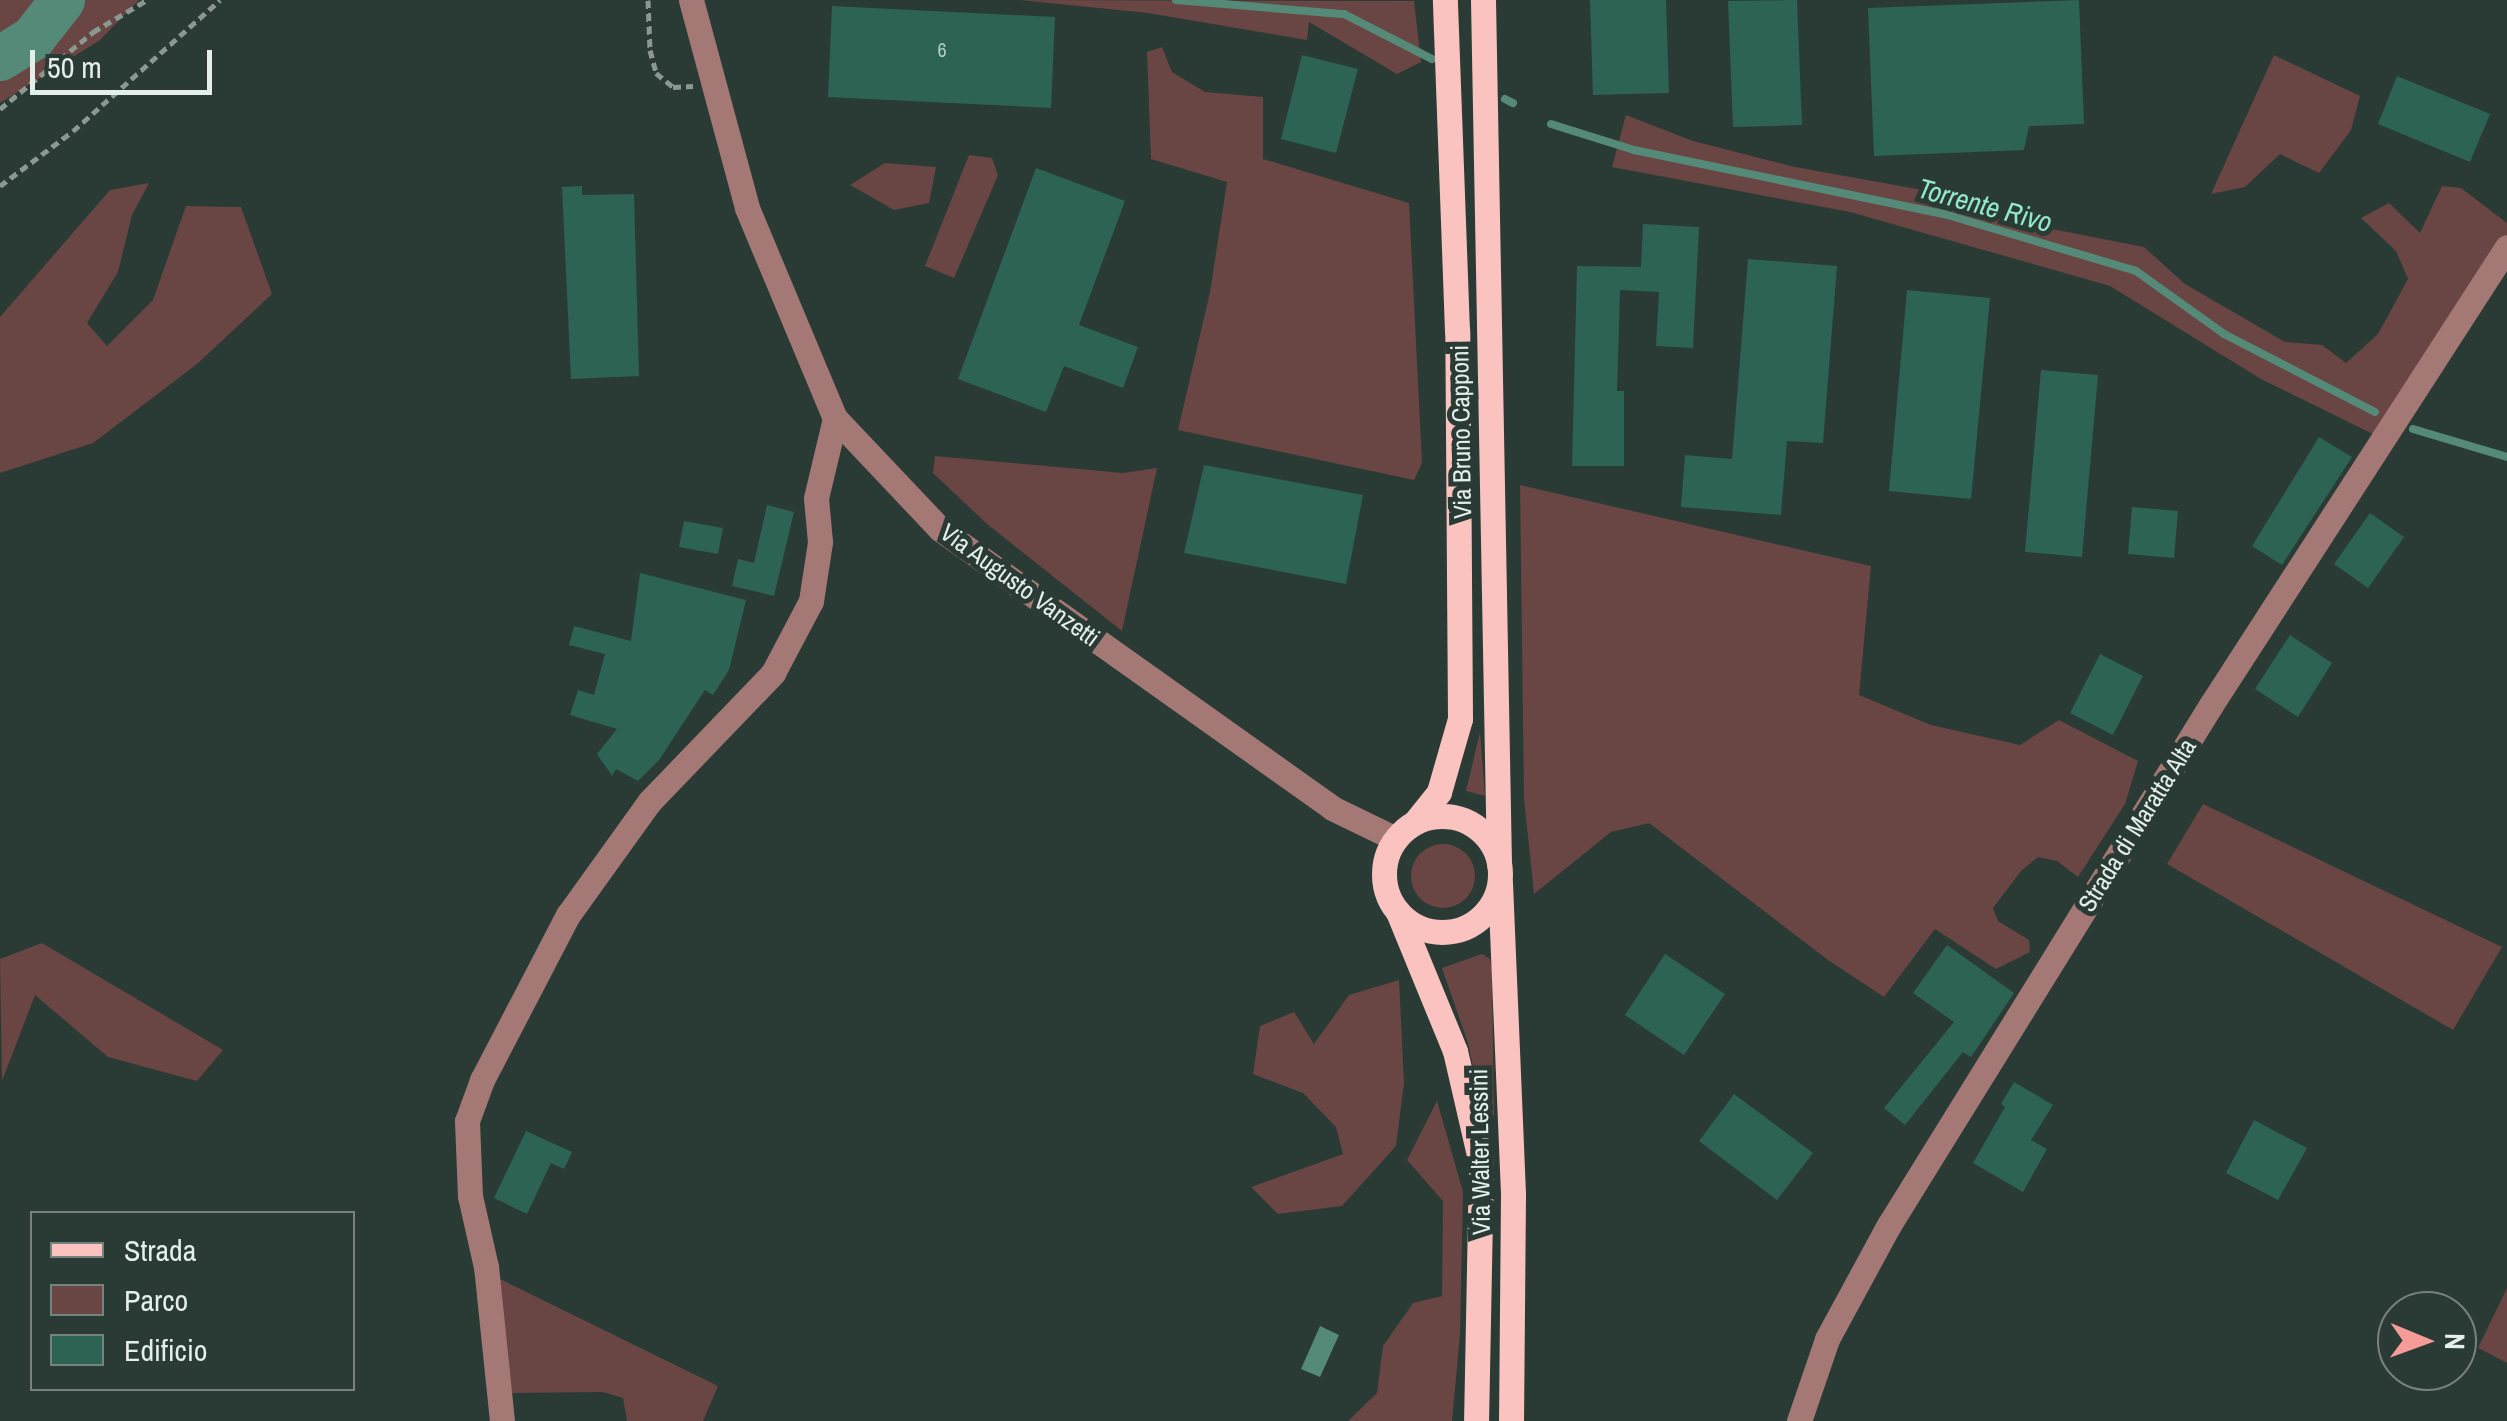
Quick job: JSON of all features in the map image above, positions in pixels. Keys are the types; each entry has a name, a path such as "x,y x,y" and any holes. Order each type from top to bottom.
{"main road":[{"name":"Via Bruno Capponi","path":"1405,830 1439,792 1460,719 1457,331 1445,0"},
{"name":"Via Bruno Capponi","path":"1483,0 1500,873"},
{"path":"1433,816 1468,822 1483,832 1500,873 1483,916 1450,932 1413,924 1398,912 1388,895 1384,876 1386,856 1405,830 1433,816"},
{"name":"Via Walter Lessini","path":"1500,873 1513,1196 1512,1421"},
{"name":"Via Walter Lessini","path":"1398,912 1455,1050 1481,1164 1476,1421"}],"street":[{"name":"Via Augusto Vanzetti","path":"691,0 746,208 834,418 940,529 1332,808 1405,830"},
{"name":"Strada di Maratta Alta","path":"1799,1421 1828,1338 1900,1208 2211,706 2507,247"},
{"path":"502,1421 486,1267 470,1196 466,1122 482,1080 568,914 650,802 774,672 811,601 820,542 816,498 834,418"}],"path":[{"path":"0,109 92,32 146,0"},
{"path":"0,186 72,131 220,0"},
{"path":"648,0 650,50 656,73 673,87 690,87"}],"green space":[{"path":"0,0 139,0 100,40 0,103"},
{"path":"1020,0 1414,1 1421,62 1397,74 1309,22 1307,40 1148,13"},
{"path":"1162,47 1172,72 1205,92 1263,97 1263,159 1409,203 1422,463 1414,480 1178,430 1210,292 1227,182 1151,159 1147,52"},
{"path":"2274,55 2360,96 2351,130 2319,173 2280,154 2245,187 2211,194"},
{"path":"1626,115 1693,141 1795,167 1972,199 2052,229 2144,247 2185,284 2285,342 2322,345 2346,363 2378,334 2408,279 2396,251 2361,218 2389,203 2420,233 2442,186 2461,188 2507,223 2507,244 2383,439 2261,379 2110,286 1850,212 1612,167"},
{"path":"969,155 992,158 998,175 954,278 925,266"},
{"path":"885,163 936,167 929,203 894,210 850,185"},
{"path":"149,183 132,215 118,272 87,323 107,346 153,300 186,206 241,207 272,294 197,364 93,443 0,473 0,317 110,190"},
{"path":"935,456 1123,473 1157,468 1122,631 987,524 933,473"},
{"path":"1520,485 1871,566 1859,695 1931,725 2020,745 2059,720 2138,761 2125,804 2078,877 2057,861 2038,857 2021,871 1993,908 1998,921 2029,940 2030,952 1996,969 1935,929 1884,997 1828,960 1649,823 1611,832 1534,894 1524,798"},
{"path":"1480,732 1485,796 1466,791"},
{"path":"2203,804 2502,947 2453,1030 2167,864"},
{"path":"1443,844 1466,853 1475,876 1466,899 1443,908 1420,899 1411,876 1420,853"},
{"path":"42,943 223,1050 197,1081 108,1057 35,995 2,1081 0,959"},
{"path":"1482,954 1490,959 1492,967 1494,1116 1484,1120 1468,1043 1442,968"},
{"path":"1399,980 1404,1083 1396,1146 1342,1206 1278,1214 1251,1187 1343,1154 1336,1127 1303,1093 1253,1074 1260,1026 1294,1012 1314,1044 1349,995"},
{"path":"1437,1101 1463,1192 1460,1335 1452,1421 1348,1421 1377,1393 1383,1346 1413,1303 1442,1296 1443,1201 1407,1160"},
{"path":"498,1278 718,1386 703,1421 627,1421 623,1398 603,1392 511,1393"},
{"path":"2507,1288 2507,1363 2478,1348"}],"shaded area":[{"path":"1320,1326 1339,1335 1320,1377 1301,1369"}],"building":[{"path":"1590,0 1666,0 1669,93 1593,95"},
{"path":"1797,0 1802,125 1733,127 1728,1"},
{"path":"2079,0 2084,124 2029,126 2024,150 1874,156 1868,8"},
{"path":"832,6 1055,17 1051,108 828,97"},
{"path":"1302,55 1358,69 1336,153 1281,139"},
{"path":"2397,76 2490,114 2470,162 2378,124"},
{"path":"1036,168 1125,201 1079,325 1138,347 1123,388 1064,366 1046,412 958,379"},
{"path":"582,186 582,195 634,194 639,376 571,379 562,187"},
{"path":"1643,224 1699,227 1693,348 1656,346 1659,292 1620,290 1617,391 1624,391 1624,466 1572,466 1577,266 1641,267"},
{"path":"1748,259 1837,266 1823,443 1787,441 1781,515 1681,507 1685,455 1732,459"},
{"path":"1907,290 1990,298 1971,499 1889,491"},
{"path":"2041,370 2098,375 2082,557 2025,552"},
{"path":"2319,437 2352,457 2282,565 2252,546"},
{"path":"1204,465 1363,495 1346,584 1184,553"},
{"path":"767,505 794,512 774,596 732,586 738,559 754,563"},
{"path":"2132,507 2178,511 2174,558 2128,554"},
{"path":"2370,513 2404,537 2368,588 2334,564"},
{"path":"684,521 723,528 718,554 679,547"},
{"path":"640,573 746,600 729,670 713,695 705,690 659,760 638,781 616,769 612,776 597,754 617,729 570,715 578,690 594,695 605,654 569,645 574,626 631,641"},
{"path":"2290,635 2332,663 2298,717 2255,689"},
{"path":"2100,654 2143,676 2113,735 2070,713"},
{"path":"1947,945 2014,993 1971,1057 1963,1052 1905,1125 1884,1108 1954,1022 1913,993"},
{"path":"1665,954 1725,994 1684,1055 1625,1015"},
{"path":"2014,1082 2053,1105 2031,1140 2047,1149 2023,1192 1973,1163 2005,1107 2001,1104"},
{"path":"1734,1094 1813,1153 1777,1200 1699,1141"},
{"path":"2254,1120 2307,1148 2278,1200 2226,1173"},
{"path":"526,1131 572,1152 564,1169 551,1163 527,1214 494,1198"}],"waterway":[{"path":"0,58 33,37 62,0"},
{"name":"Torrente Rivo","path":"1176,0 1344,14 1432,59"},
{"name":"Torrente Rivo","path":"1505,99 1513,103"},
{"name":"Torrente Rivo","path":"1551,124 1634,150 1944,214 2136,271 2224,334 2375,412"},
{"name":"Torrente Rivo","path":"2413,429 2507,457"}]}
